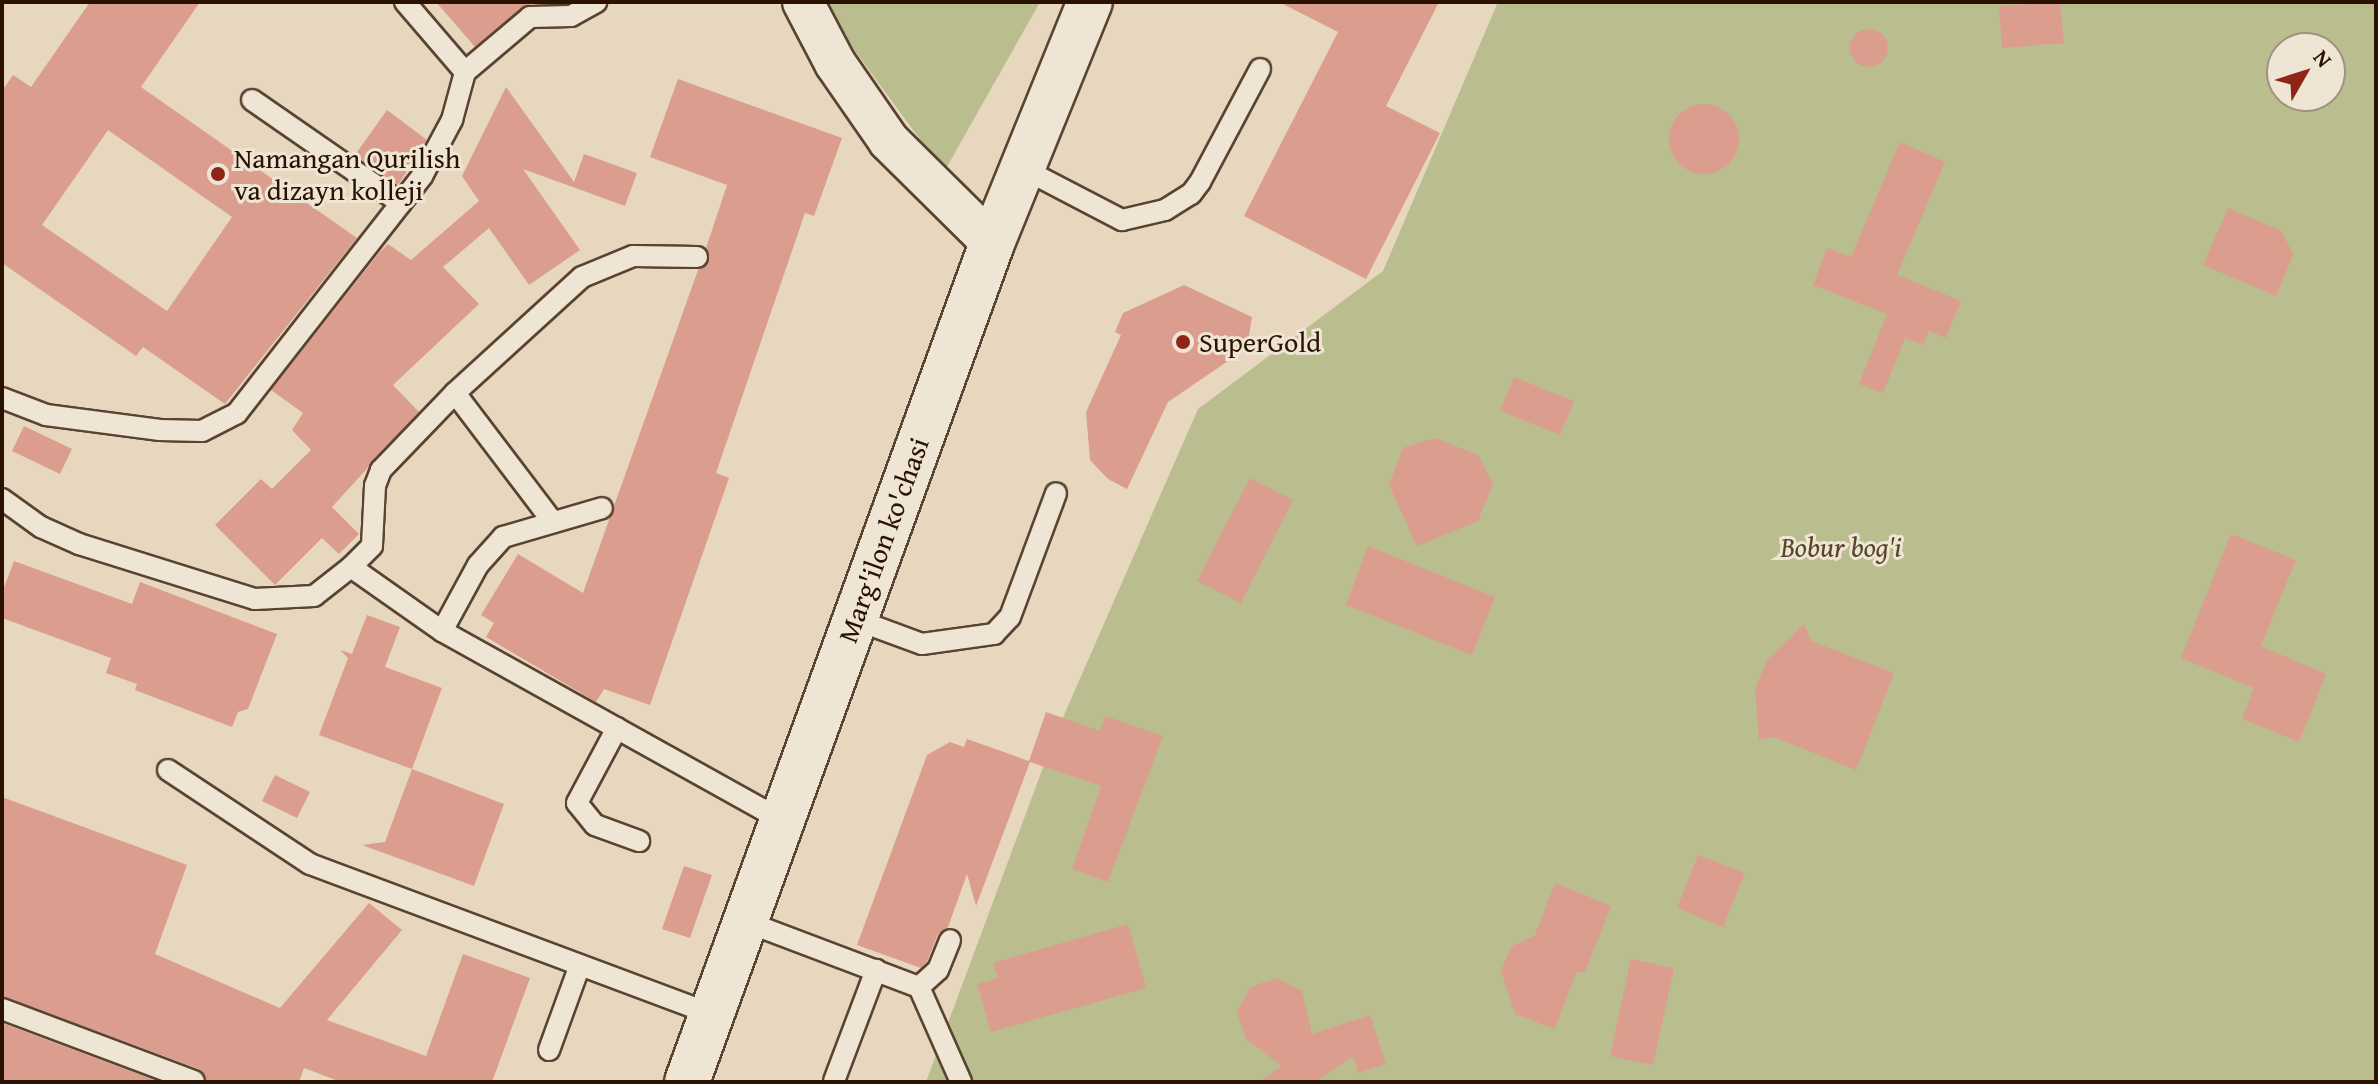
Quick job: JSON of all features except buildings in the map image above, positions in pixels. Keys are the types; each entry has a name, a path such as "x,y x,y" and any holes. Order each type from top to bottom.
{"main road":[{"name":"Marg'ilon ko'chasi","path":"687,1082 780,819 1020,167 1090,2"}],"street":[{"path":"803,2 835,63 889,141 992,243"}],"lane":[{"path":"405,2 465,72"},
{"path":"2,398 46,415 202,431 237,413 401,203 452,120 465,72 530,17 571,16 596,2"},
{"path":"1020,167 1122,220 1165,210 1191,194 1200,182 1260,69"},
{"path":"252,100 401,203"},
{"path":"2,499 41,527 79,544 255,599 314,596 372,546 375,486 381,470 455,393 582,277 633,256 697,257"},
{"path":"455,393 553,522"},
{"path":"854,619 922,644 994,634 1010,617 1056,493"},
{"path":"442,631 489,549 503,537 602,508"},
{"path":"351,567 442,631 780,819"},
{"path":"617,728 577,803 595,825 639,841"},
{"path":"168,770 310,864 711,1014"},
{"path":"744,921 919,987 961,1082"},
{"path":"919,987 938,970 950,940"},
{"path":"549,1050 580,965"},
{"path":"834,1081 876,970"},
{"path":"2,1009 194,1081"}],"green space":[{"path":"819,2 1040,2 944,172"},
{"name":"Bobur bog'i","path":"1498,2 2376,2 2376,1082 926,1082 1054,738 1198,409 1383,271"}],"place":[{"name":"Namangan Qurilish va dizayn kolleji","path":"218,174"},
{"name":"SuperGold","path":"1183,342"}]}
